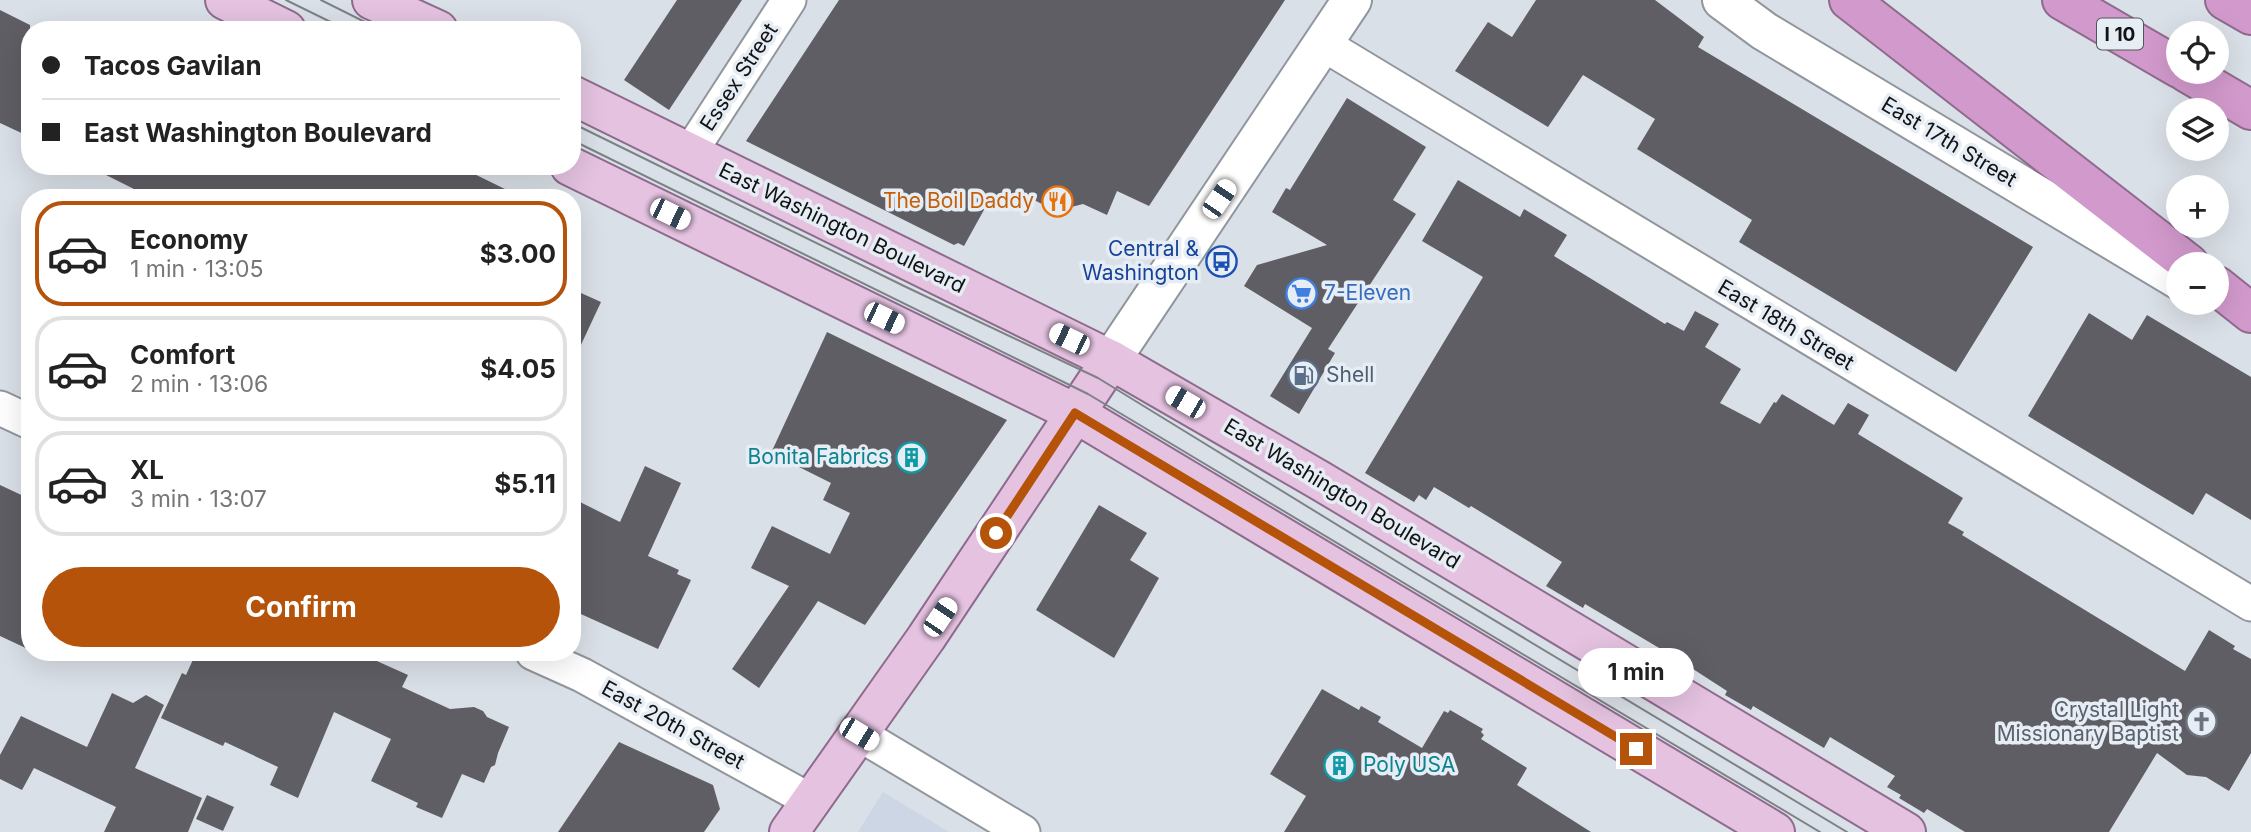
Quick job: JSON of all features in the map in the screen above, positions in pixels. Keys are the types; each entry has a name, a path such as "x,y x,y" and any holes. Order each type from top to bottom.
{"highway":[{"path":"1849,0 2174,252"},
{"name":"I 10","path":"2062,0 2166,60"},
{"path":"2225,0 2251,15"},
{"path":"2207,84 2251,110"},
{"path":"2229,296 2251,313"}],"main road":[{"path":"225,0 268,21"},
{"path":"372,0 418,21"},
{"path":"789,832 954,597 1352,0"},
{"name":"East 17th Street","path":"1722,0 1763,31 2166,272"},
{"name":"East Washington Boulevard","path":"581,100 1111,360 1319,480 1906,832"},
{"path":"581,171 1075,413 1775,832"},
{"path":"2229,311 2251,324"}],"street":[{"name":"Essex Street","path":"689,154 789,0"},
{"name":"East 18th Street","path":"1323,44 2251,604"},
{"path":"0,408 21,418"},
{"name":"East 20th Street","path":"550,661 811,801"},
{"path":"859,734 1023,832"}],"shaded area":[{"path":"883,792 949,832 858,832"}],"building":[{"path":"677,0 742,0 669,110 624,80"},
{"path":"839,0 1285,0 1149,206 1117,191 1107,215 1083,204 1056,211 1034,200 1028,199 1026,202 1016,197 985,208 964,246 958,243 954,245 746,141"},
{"path":"1536,0 1655,0 1704,37 1698,47 2033,247 1956,372 1739,242 1752,220 1637,149 1655,119 1583,75 1548,127 1455,71 1488,22 1512,37"},
{"path":"0,10 22,21 21,133 0,123"},
{"path":"1347,98 1426,147 1393,200 1416,214 1328,349 1335,353 1299,414 1270,396 1312,328 1244,286 1257,265 1327,245 1272,212 1286,188 1290,190"},
{"path":"106,175 476,175 505,189 134,189"},
{"path":"1458,180 1520,217 1524,209 1567,235 1554,256 1665,324 1667,322 1684,331 1695,311 1719,324 1705,347 1741,369 1720,403 1760,424 1782,394 1834,425 1848,403 1869,415 1858,434 1963,498 1948,523 1964,532 1962,535 2185,671 2209,630 2235,646 2233,649 2251,659 2251,753 2229,791 2206,777 2187,775 2157,753 2109,832 1965,832 1927,809 1924,813 1899,798 1901,795 1887,787 1895,776 1830,737 1824,748 1753,706 1751,710 1725,695 1727,691 1676,658 1585,604 1583,608 1546,586 1562,562 1471,506 1469,508 1434,487 1426,500 1419,495 1414,502 1365,473 1483,277 1422,241"},
{"path":"581,293 601,302 581,345"},
{"path":"2089,313 2132,340 2147,315 2251,377 2251,520 2206,493 2193,515 2028,416"},
{"path":"827,332 1007,420 865,625 818,601 759,688 732,669 789,586 751,568 772,526 830,554 850,513 823,500 831,483 771,453"},
{"path":"645,466 681,483 648,556 679,570 677,574 691,580 658,649 581,614 581,502 620,522"},
{"path":"0,485 21,495 21,646 0,636"},
{"path":"1099,505 1147,533 1130,560 1159,578 1114,658 1036,610"},
{"path":"192,661 377,661 408,675 402,687 450,709 474,707 483,711 487,717 509,727 495,765 491,767 484,783 462,774 442,818 416,807 418,803 371,781 391,739 334,712 298,798 270,785 278,767 225,742 223,746 161,718 182,673 186,675"},
{"path":"1322,689 1359,710 1361,706 1381,717 1378,722 1422,748 1444,711 1448,713 1450,710 1483,729 1481,732 1484,735 1481,739 1527,768 1517,785 1591,832 1284,832 1306,796 1270,774"},
{"path":"112,693 133,703 146,695 164,705 135,768 202,798 188,832 104,832 116,807 34,768 22,790 0,779 0,755 21,716 87,747"},
{"path":"619,742 713,785 720,809 704,832 558,832"},
{"path":"207,795 234,807 223,831 196,819"}],"tram line":[{"path":"286,0 329,21"},
{"path":"321,0 363,21"},
{"path":"581,127 1098,378 1414,572 1847,832"},
{"path":"581,144 1088,394 1820,832"}],"place":[{"name":"The Boil Daddy","path":"1057,201"},
{"name":"Central & Washington","path":"1222,261"},
{"name":"7-Eleven","path":"1301,293"},
{"name":"Shell","path":"1303,375"},
{"name":"Bonita Fabrics","path":"912,457"},
{"name":"Crystal Light Missionary Baptist","path":"2202,722"},
{"name":"Poly USA","path":"1340,765"}],"route":[{"path":"996,533 1075,413 1636,749"}]}
